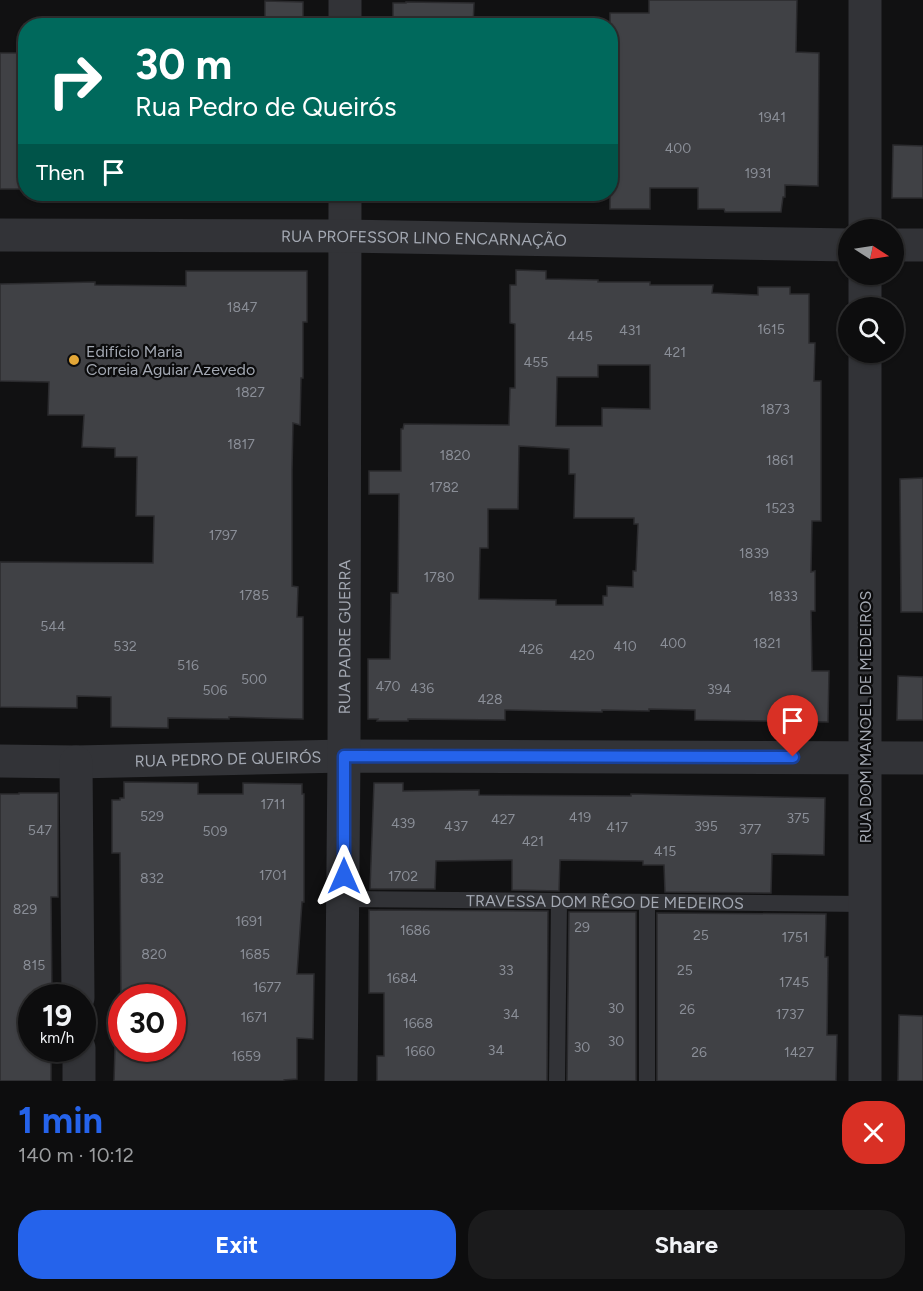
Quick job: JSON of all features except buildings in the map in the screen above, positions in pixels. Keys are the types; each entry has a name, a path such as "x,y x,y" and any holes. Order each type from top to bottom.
{"street":[{"path":"345,0 345,18"},
{"path":"865,0 865,219"},
{"name":"RUA PADRE GUERRA","path":"341,1081 344,900 345,201"},
{"name":"RUA PROFESSOR LINO ENCARNAÇÃO","path":"0,235 345,236 838,245"},
{"path":"904,245 923,245"},
{"name":"RUA DOM MANOEL DE MEDEIROS","path":"865,363 865,1081"},
{"name":"RUA PEDRO DE QUEIRÓS","path":"0,761 76,762 344,756 923,758"},
{"path":"76,762 78,984"},
{"path":"79,1062 79,1081"}],"lane":[{"name":"TRAVESSA DOM RÊGO DE MEDEIROS","path":"344,900 866,904"},
{"path":"558,1081 559,901"},
{"path":"647,903 647,1081"}],"place":[{"name":"Edifício Maria Correia Aguiar Azevedo","path":"74,360"}],"route":[{"path":"344,876 344,756 793,757"}]}
